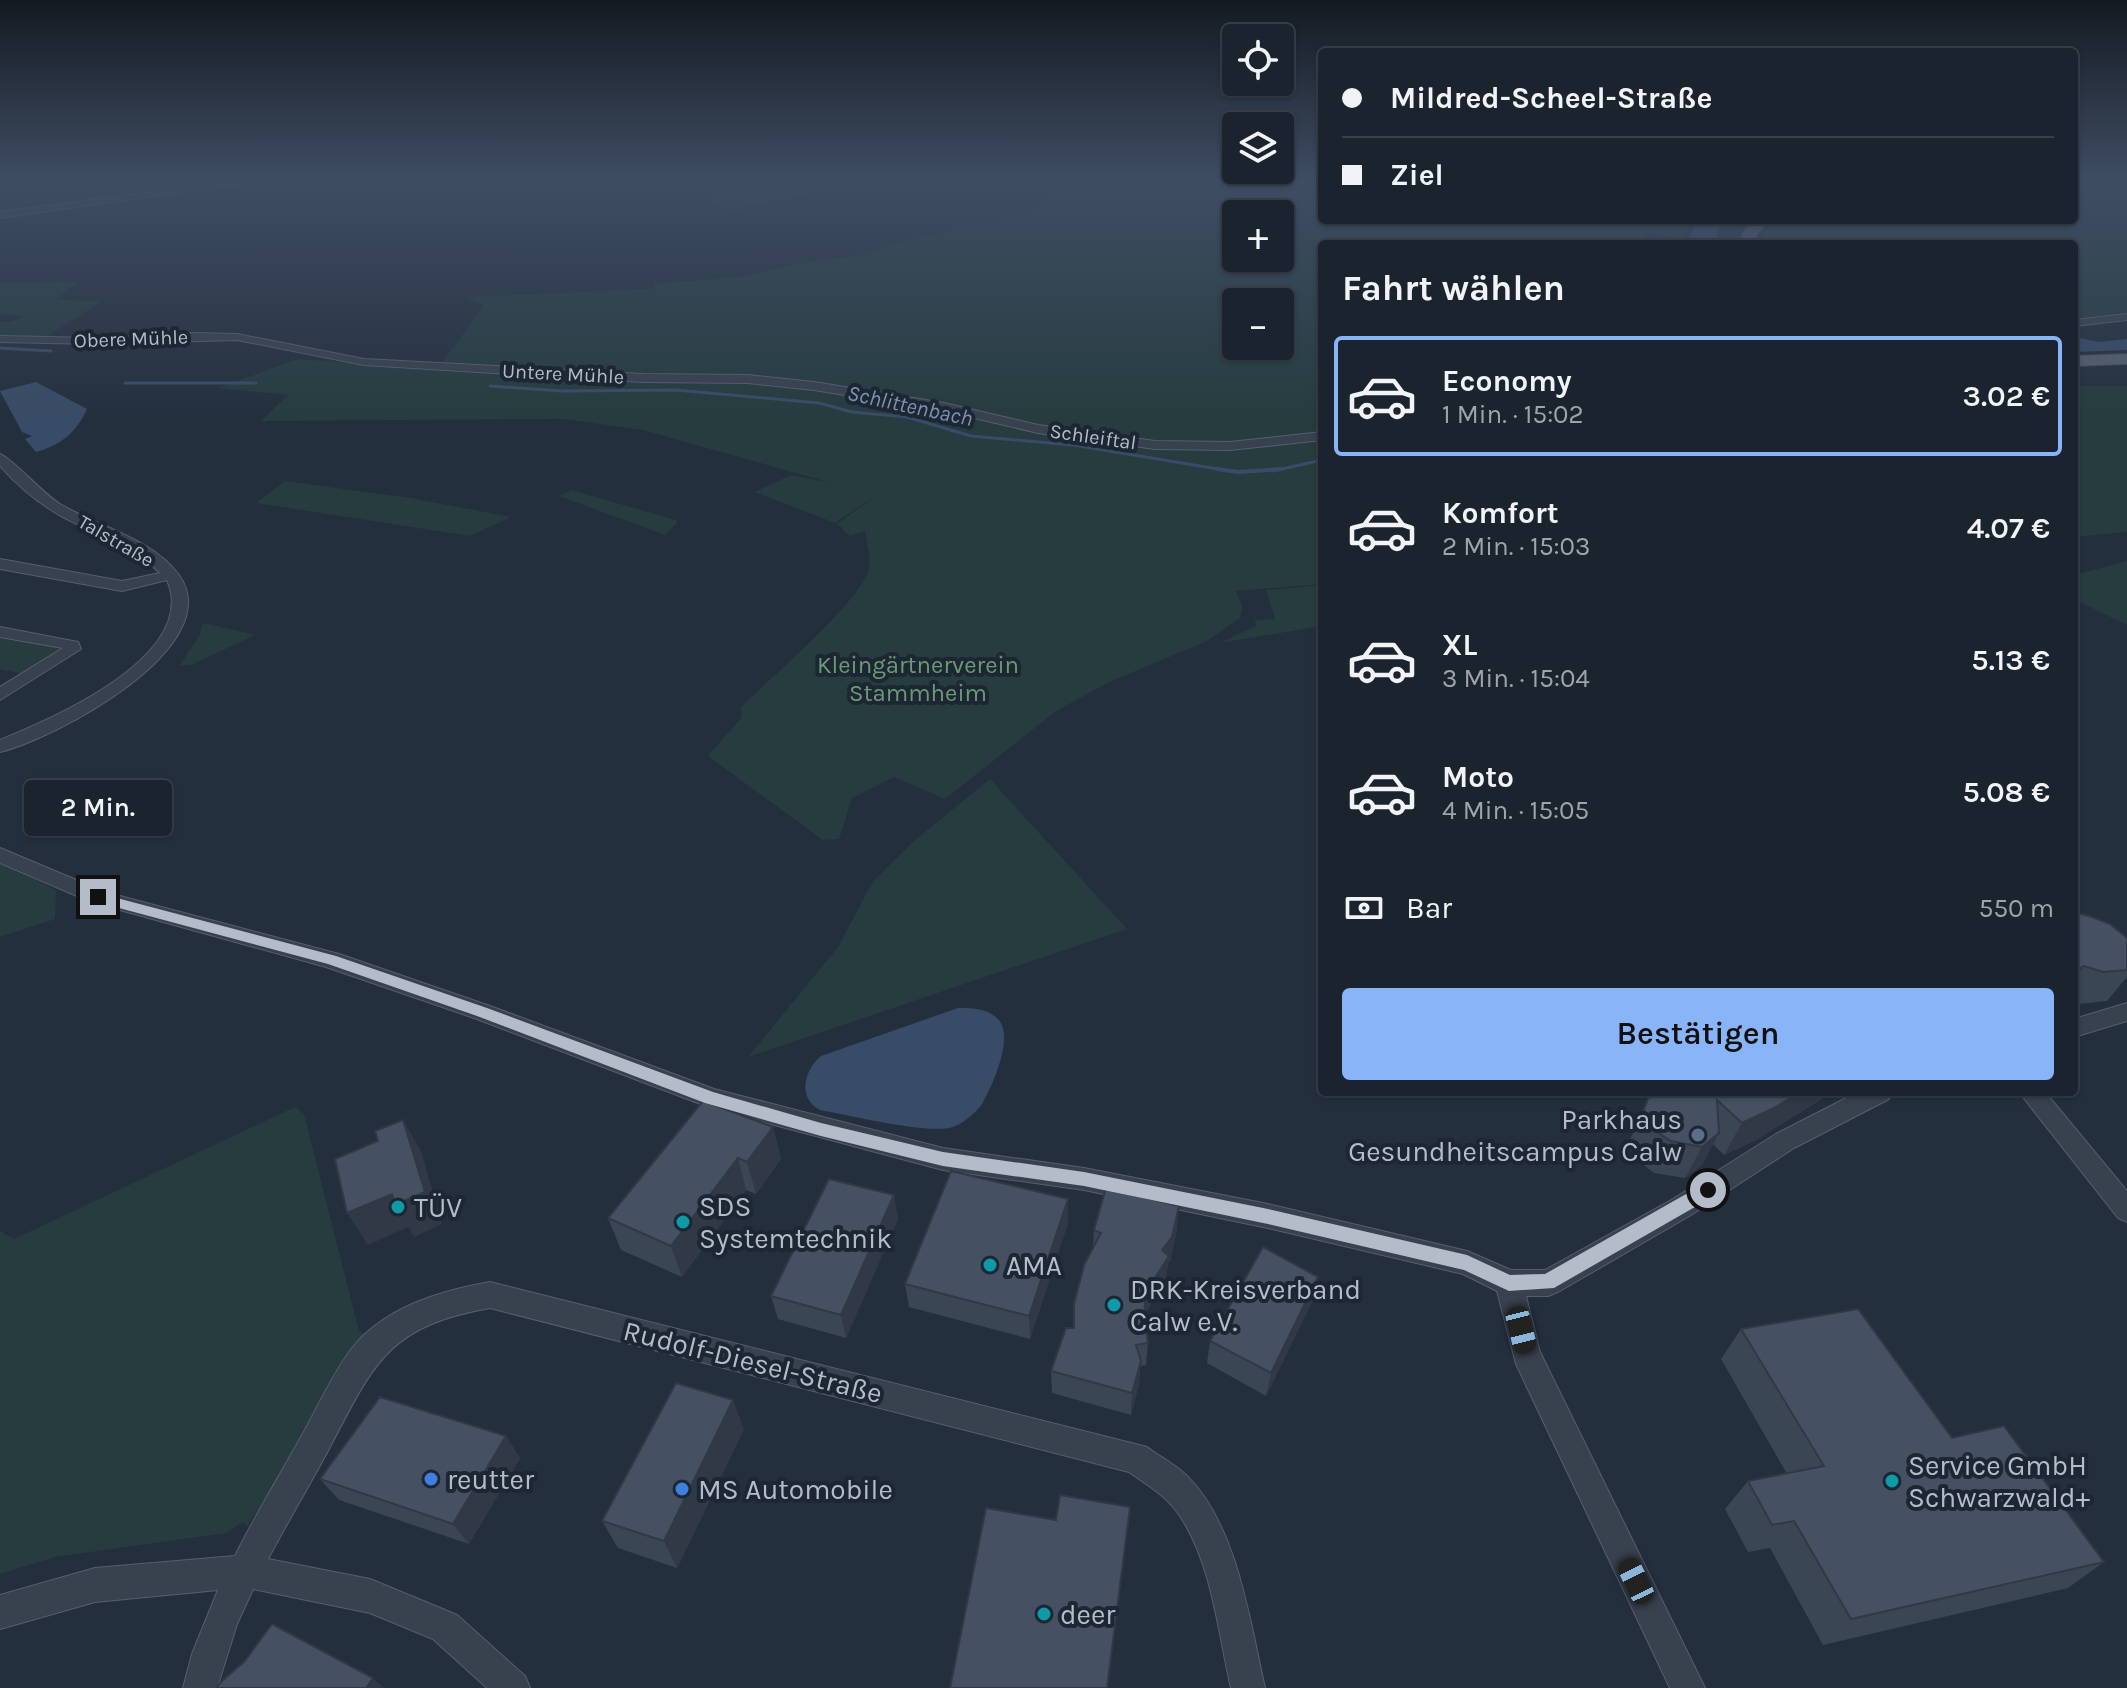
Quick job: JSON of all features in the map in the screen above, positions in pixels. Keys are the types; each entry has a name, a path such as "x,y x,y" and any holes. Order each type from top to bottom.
{"main road":[{"path":"2078,363 2127,361"}],"street":[{"path":"2078,323 2127,317"},
{"name":"Obere Mühle","path":"0,339 96,341 195,336 237,337 261,342"},
{"name":"Untere Mühle","path":"261,342 364,362 643,378 748,379 867,395"},
{"name":"Schleiftal","path":"867,395 944,407 1038,429 1155,445 1230,446 1318,436"},
{"name":"Talstraße","path":"0,458 28,487 63,511 121,539 171,575 181,603 177,624 150,658 124,682 95,702 0,747"},
{"path":"0,564 122,586 171,575"},
{"path":"0,632 72,645 73,649 0,695"},
{"path":"0,855 98,897 331,960 482,1012 711,1098 943,1159 1084,1179 1171,1196 1467,1263 1509,1283 1548,1283 1682,1207 1785,1141 1866,1096"},
{"path":"2078,1027 2127,1012"},
{"path":"2034,1096 2127,1210"},
{"path":"1509,1283 1526,1354 1688,1688"},
{"name":"Rudolf-Diesel-Straße","path":"200,1688 221,1625 246,1571 349,1380 372,1347 421,1313 450,1302 490,1295 1136,1458 1178,1488 1202,1522 1221,1577 1248,1688"},
{"path":"0,1612 95,1585 246,1571 370,1596 445,1627 513,1688"}],"green space":[{"name":"Kleingärtnerverein Stammheim","path":"819,261 1222,261 1222,272 1294,272 1294,261 1318,261 1318,584 1236,591 1242,606 1240,618 1205,642 1107,683 1055,712 945,799 894,777 852,798 839,839 823,840 708,756 742,717 741,707 832,620 862,583 869,568 865,531 850,536 837,524 878,494 835,523 755,492 791,475 831,483 643,430 562,419 261,421 288,395 218,388 298,359 427,369 443,361 484,306 467,297 654,289 655,284 740,277"},
{"path":"2078,261 2127,261 2127,314 2078,320"},
{"path":"77,282 55,300 102,301 41,340 0,338 0,322 12,322 24,316 0,314 0,283"},
{"path":"2078,386 2127,386 2127,532 2078,537"},
{"path":"285,481 411,498 511,517 470,536 256,503"},
{"path":"571,490 676,520 677,523 665,535 559,496"},
{"path":"2127,561 2127,625 2078,601 2078,574"},
{"path":"1318,585 1318,627 1220,643 1256,626 1255,620 1275,619 1266,590"},
{"path":"203,623 255,635 191,665 180,665 199,636"},
{"path":"0,636 59,648 57,657 26,675 0,669"},
{"path":"990,779 1127,929 748,1057 838,947 873,881 914,841"},
{"path":"0,862 56,890 55,919 0,937"},
{"path":"295,1107 304,1114 359,1331 372,1336 247,1526 243,1522 226,1533 55,1557 0,1574 0,1231 14,1239"}],"water":[{"path":"2078,338 2099,342 2127,339 2127,350 2078,352"},
{"path":"36,382 87,409 67,437 36,452 25,439 32,436 22,432 0,391"},
{"path":"958,1008 979,1009 994,1015 1003,1027 1004,1037 1000,1062 982,1104 961,1123 942,1129 888,1123 820,1110 808,1098 807,1076 821,1056"}],"building":[{"path":"2078,913 2110,924 2127,938 2127,970 2103,972 2084,966 2078,969"},
{"path":"1794,1096 1742,1123 1717,1100 1719,1133 1702,1147 1671,1141 1657,1132 1644,1110 1648,1098"},
{"path":"703,1101 773,1127 747,1162 738,1158 671,1246 608,1218"},
{"path":"403,1120 425,1192 395,1205 392,1194 347,1213 335,1159 378,1141 375,1131"},
{"name":"AMA","path":"951,1171 1068,1199 1029,1316 905,1284"},
{"name":"SDS Systemtechnik","path":"829,1179 894,1195 841,1315 771,1296"},
{"name":"DRK-Kreisverband Calw e.V.","path":"1106,1188 1179,1206 1172,1237 1162,1250 1169,1256 1146,1292 1144,1317 1148,1343 1136,1345 1141,1361 1132,1393 1051,1371 1066,1328 1074,1328 1074,1304 1084,1265 1101,1233 1094,1230"},
{"path":"1263,1247 1318,1277 1271,1373 1210,1341"},
{"name":"Service GmbH Schwarzwald+","path":"1858,1309 1952,1438 2004,1426 2104,1562 1851,1619 1794,1521 1772,1525 1748,1481 1824,1466 1741,1329"},
{"path":"676,1383 733,1400 664,1541 602,1521"},
{"name":"reutter","path":"380,1397 506,1436 453,1524 320,1479"},
{"name":"deer","path":"1060,1495 1130,1507 1107,1688 950,1688 986,1508 1056,1520"},
{"path":"272,1624 373,1678 366,1688 216,1688 244,1662"}],"waterway":[{"name":"Schlittenbach","path":"0,348 51,351"},
{"name":"Schlittenbach","path":"125,383 256,383"},
{"name":"Schlittenbach","path":"490,386 562,391 676,390 819,403 852,412 907,417 971,436 1073,445 1224,470"},
{"name":"Schlittenbach","path":"1282,469 1318,461"},
{"name":"Schlittenbach","path":"1217,469 1224,470"},
{"name":"Schlittenbach","path":"1224,470 1282,469"},
{"name":"Schlittenbach","path":"1273,471 1282,469"},
{"name":"Schlittenbach","path":"1224,470 1230,471"}],"place":[{"name":"Parkhaus Gesundheitscampus Calw","path":"1698,1135"},
{"name":"TÜV","path":"398,1207"},
{"name":"SDS Systemtechnik","path":"683,1222"},
{"name":"AMA","path":"990,1265"},
{"name":"DRK-Kreisverband Calw e.V.","path":"1114,1305"},
{"name":"reutter","path":"431,1479"},
{"name":"Service GmbH Schwarzwald+","path":"1892,1481"},
{"name":"MS Automobile","path":"682,1489"},
{"name":"deer","path":"1044,1614"}],"route":[{"path":"98,897 331,960 482,1012 711,1098 821,1129 943,1159 1084,1179 1268,1216 1467,1263 1509,1283 1548,1283 1708,1190"}]}
